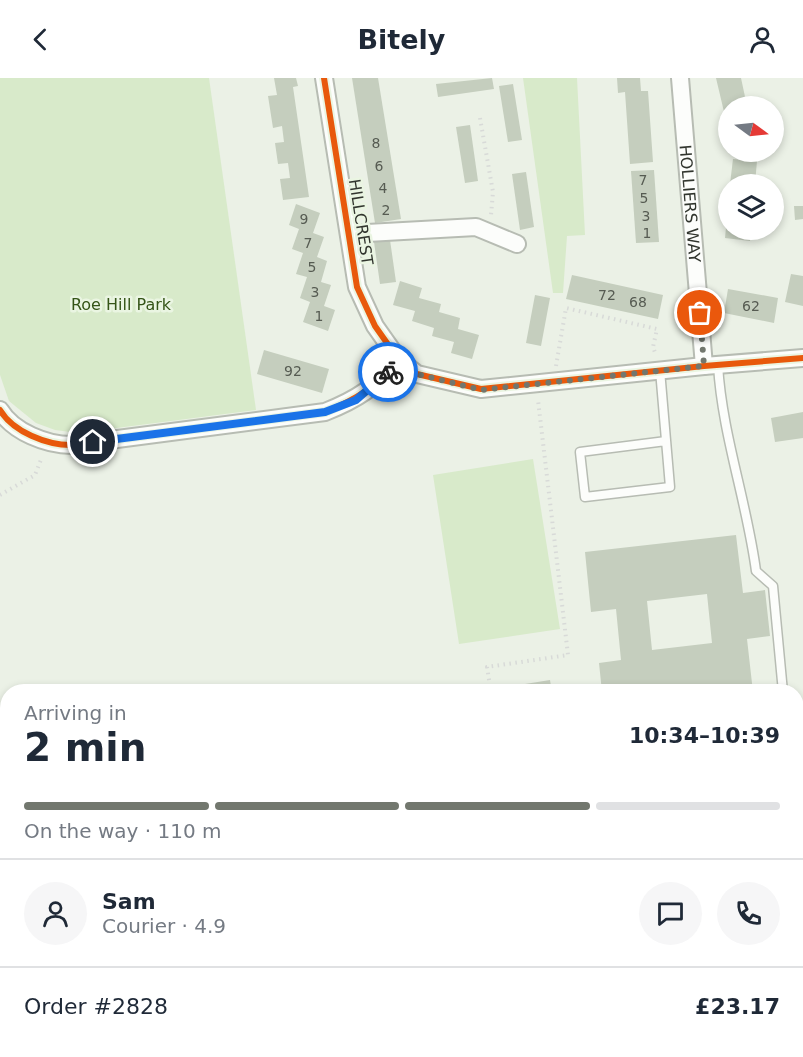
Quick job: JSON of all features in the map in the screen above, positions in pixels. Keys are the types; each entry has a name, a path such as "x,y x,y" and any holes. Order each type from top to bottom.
{"street":[{"name":"HILLCREST","path":"324,78 357,287 375,326 399,360"},
{"name":"HOLLIERS WAY","path":"680,78 711,365"},
{"path":"350,234 461,226 490,231 517,244"},
{"path":"0,410 21,430 48,442 71,445 325,412 356,400 379,383 399,360 417,374 481,390 660,370 803,358"}],"lane":[{"path":"711,365 722,401 752,538 756,571 773,586 782,684"},
{"path":"660,370 670,487 585,497 580,452 666,441"}],"path":[{"path":"480,118 493,192 490,231"},
{"path":"553,383 566,308 657,329 653,347 660,370"},
{"path":"490,684 487,667 568,655 539,404"},
{"path":"0,495 35,475 48,442"}],"green space":[{"name":"Roe Hill Park","path":"0,78 209,78 256,410 78,433 55,430 36,423 9,401 0,375"},
{"path":"523,78 577,78 585,235 567,236 563,293 553,293"},
{"path":"533,459 560,629 459,644 433,475"}],"building":[{"path":"274,78 296,78 298,86 293,87 309,197 283,200 280,179 290,178 288,163 278,164 275,143 284,142 282,126 273,128 268,96 277,95"},
{"path":"352,78 378,78 401,219 375,223"},
{"path":"492,78 494,89 438,97 436,84"},
{"path":"617,78 640,78 641,91 648,91 653,162 630,164 625,92 618,93"},
{"path":"716,78 741,78 745,96 720,96"},
{"path":"513,84 522,140 508,142 499,86"},
{"path":"470,125 478,181 465,183 456,127"},
{"path":"733,162 757,162 756,174 731,174"},
{"path":"654,170 659,242 636,243 631,171"},
{"path":"526,172 534,227 520,230 512,174"},
{"path":"296,204 320,213 313,233 324,237 317,257 327,261 321,282 331,285 324,306 335,310 328,331 303,322 310,302 300,298 307,277 296,274 303,253 292,249 299,229 289,225"},
{"path":"794,206 803,206 803,219 795,220"},
{"path":"389,233 396,282 380,284 373,235"},
{"path":"791,274 803,276 803,306 785,302"},
{"path":"572,275 663,295 658,319 566,299"},
{"path":"400,281 422,288 419,298 441,304 439,312 460,318 458,329 479,335 472,359 451,353 454,342 432,336 434,328 412,321 415,311 393,305"},
{"path":"728,289 778,298 774,323 724,313"},
{"path":"535,295 550,298 541,346 526,343"},
{"path":"264,350 329,369 322,393 257,374"},
{"path":"803,412 803,438 775,442 771,418"},
{"path":"736,535 743,593 765,590 770,636 747,639 752,684 601,684 599,663 621,660 616,609 591,612 585,552","holes":["707,594 712,643 652,650 647,601"]},
{"path":"550,680 551,684 525,684"}],"cycle path":[{"path":"324,78 357,287 375,326 399,360"},
{"path":"0,410 13,425 31,436 52,443 71,445 325,412 365,391 382,378 399,360 417,374 481,389 803,358"}],"way so far":[{"path":"388,372 399,360 417,374 481,390 704,366 700,313"}],"route":[{"path":"93,442 325,412 356,400 379,383 388,372"}]}
